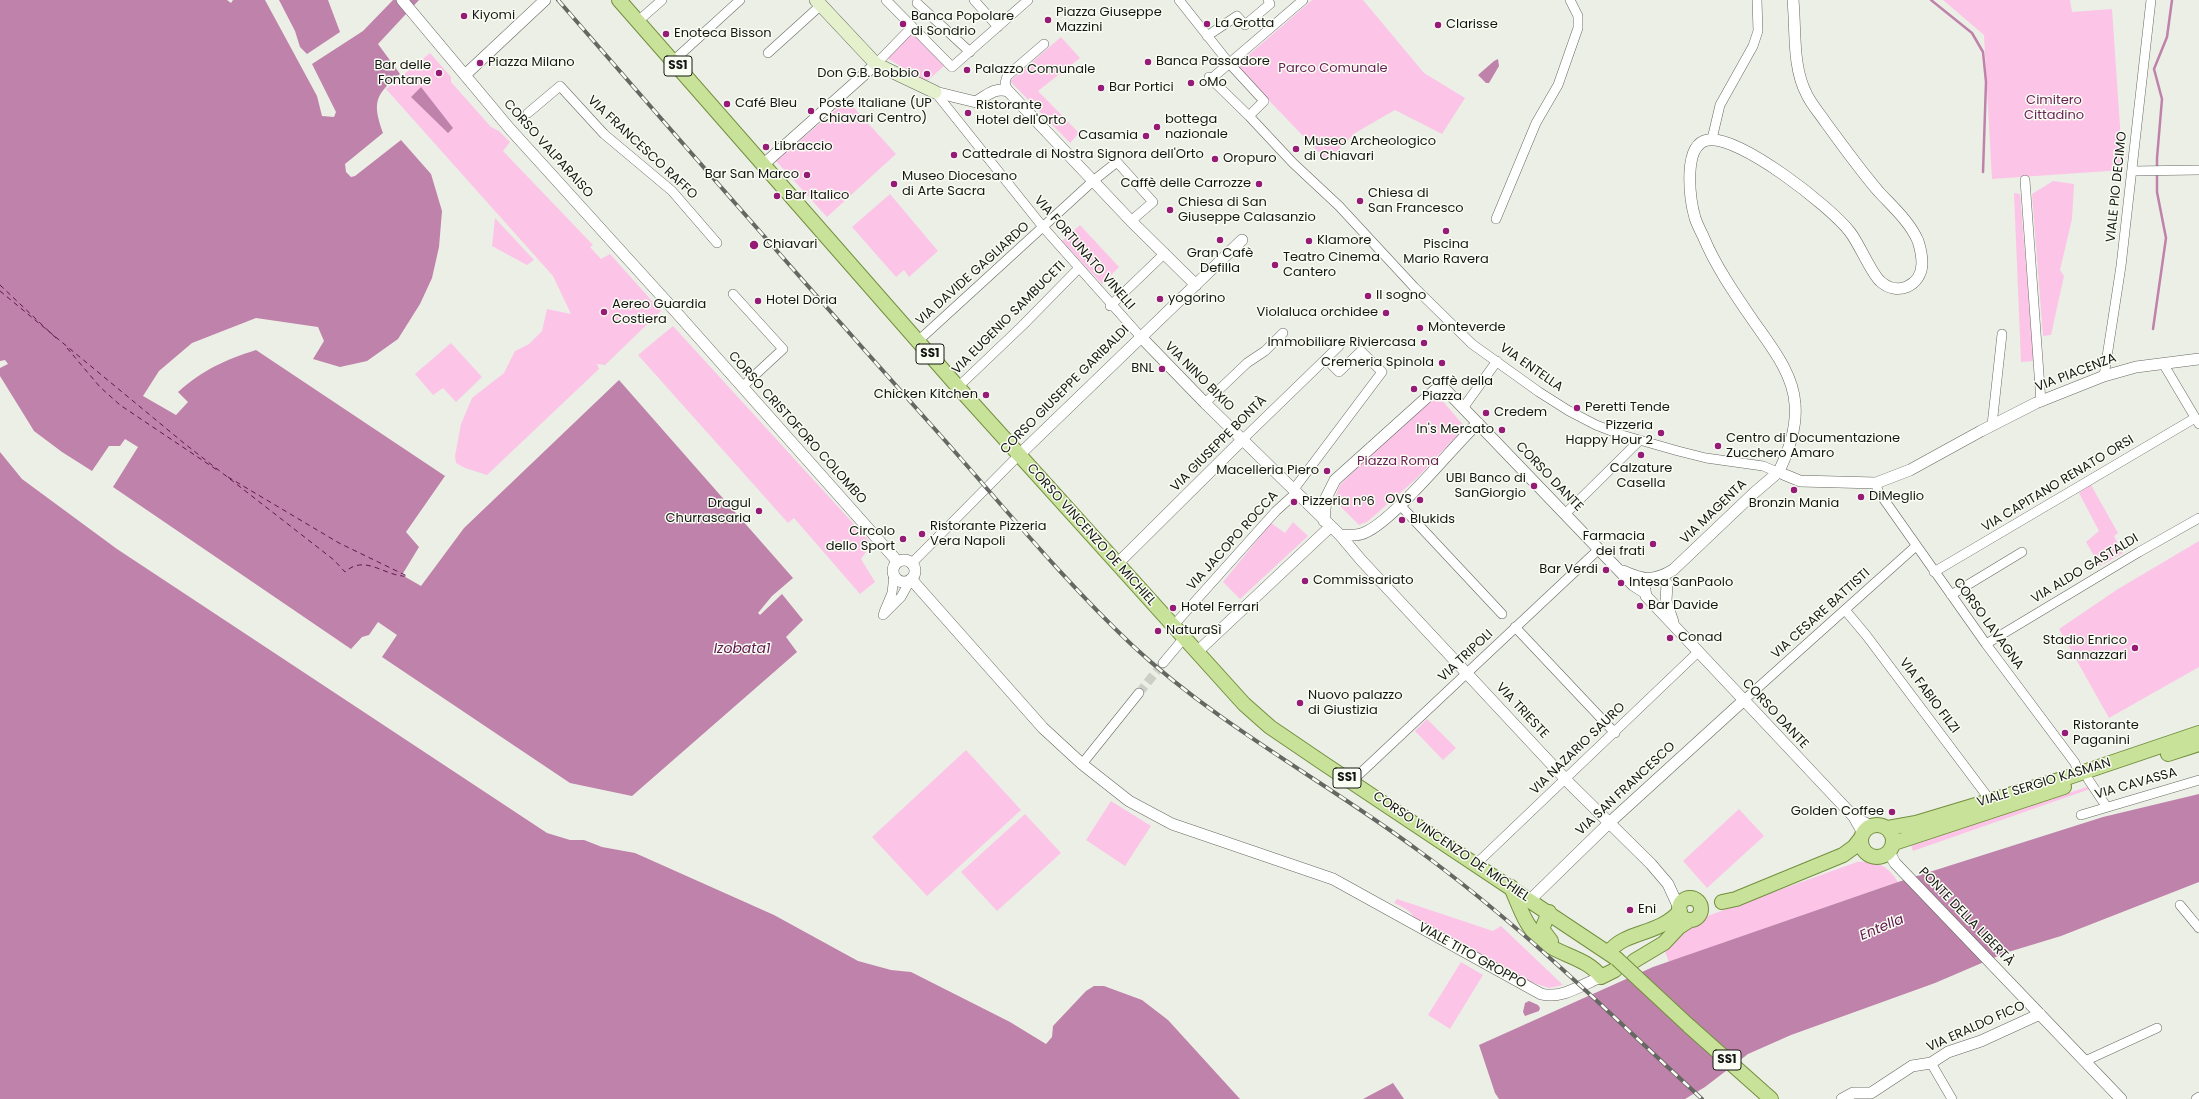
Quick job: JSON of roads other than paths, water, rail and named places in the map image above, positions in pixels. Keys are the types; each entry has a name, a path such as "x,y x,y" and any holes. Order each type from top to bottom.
{"main road":[{"name":"SS1","path":"619,0 1019,455"},
{"path":"819,3 876,64 935,92"},
{"name":"CORSO VINCENZO DE MICHIEL","path":"1019,455 1257,717 1549,912 1614,960 1768,1096"},
{"name":"VIALE SERGIO KASMAN","path":"1888,828 1916,823 2069,777 2199,734"},
{"name":"VIALE SERGIO KASMAN","path":"1892,853 2088,779 2199,744"},
{"path":"1687,914 1722,902 1736,899 1843,855 1854,847 1865,832 1883,825 1892,832 1892,853 1879,857 1868,854 1843,855"},
{"path":"1865,832 1864,850 1868,854"},
{"path":"1511,887 1523,916 1536,935 1547,945 1556,948 1593,968 1601,977"},
{"path":"1687,914 1685,899 1692,898 1697,900 1722,902"},
{"path":"1634,961 1664,944 1679,928 1687,914 1701,908 1697,900"},
{"path":"1549,912 1542,929 1556,948"},
{"name":"VIALE TITO GROPPO","path":"1601,977 1614,960 1622,940 1660,927 1687,914"}],"street":[{"name":"CORSO VALPARAISO","path":"402,0 514,134 676,312"},
{"path":"465,75 545,0"},
{"path":"637,22 662,0"},
{"path":"673,61 740,0"},
{"path":"886,0 952,67 1028,0"},
{"path":"974,0 998,27"},
{"path":"1179,0 1229,63 1264,101 1249,116"},
{"path":"1207,36 1237,16 1245,25 1270,4 1268,0"},
{"path":"1229,63 1304,0"},
{"path":"1496,219 1536,123 1558,85 1578,28 1578,16 1570,0"},
{"path":"1712,140 1720,105 1747,58 1758,31 1757,0"},
{"path":"1778,472 1795,426 1795,402 1790,384 1779,359 1743,305 1708,248 1695,217 1690,168 1692,155 1702,142 1724,140 1780,172 1815,196 1839,218 1852,233 1880,281 1893,288 1904,289 1913,284 1920,275 1922,264 1918,240 1902,217 1840,142 1807,95 1800,73 1796,51 1793,0"},
{"name":"VIALE PIO DECIMO","path":"2104,376 2121,266 2151,0"},
{"path":"768,53 819,3"},
{"path":"917,3 970,52"},
{"path":"764,164 876,64 912,27"},
{"path":"1044,44 1007,76 1005,83 1008,91 1131,221 1196,285"},
{"name":"VIA ENTELLA","path":"1229,63 1210,78 1249,116 1293,163 1327,194 1472,344 1569,411 1596,425 1640,440 1706,458 1763,466 1800,481 1876,483"},
{"name":"VIA FRANCESCO RAFFO","path":"528,113 560,86 604,134 672,191 717,243"},
{"path":"935,92 976,102 993,91 1000,89 1008,91"},
{"name":"VIA FORTUNATO VINELLI","path":"935,92 1043,227 1110,306 1140,336"},
{"name":"VIA DAVIDE GAGLIARDO","path":"918,341 1093,181 1117,162 1153,202 1131,221"},
{"path":"2132,171 2199,170"},
{"path":"2025,180 2041,402"},
{"name":"CORSO GIUSEPPE GARIBALDI","path":"911,564 1140,336 1196,285 1242,240"},
{"path":"1110,306 1165,253"},
{"name":"VIA EUGENIO SAMBUCETI","path":"958,387 1022,326 1078,268"},
{"path":"733,294 783,349 742,387"},
{"name":"CORSO CRISTOFORO COLOMBO","path":"676,312 898,562"},
{"path":"1205,404 1247,363 1265,352 1284,333"},
{"path":"1992,425 2002,334"},
{"name":"VIA NINO BIXIO","path":"1140,336 1205,404 1295,490 1327,524"},
{"name":"VIA GIUSEPPE BONTÀ","path":"1118,563 1339,346"},
{"name":"VIA JACOPO ROCCA","path":"1173,626 1295,490 1382,372 1361,351 1339,372 1326,359"},
{"name":"VIA PIACENZA","path":"1876,483 1910,470 1992,425 2041,402 2104,376 2136,367 2164,365 2199,359"},
{"path":"1463,408 1496,361"},
{"path":"2164,365 2197,421"},
{"path":"1444,388 1478,423 1400,505 1377,526 1362,534 1340,535 1327,524 1326,498 1335,480 1435,390 1444,388"},
{"name":"VIA CAPITANO RENATO ORSI","path":"1934,572 2197,421"},
{"name":"CORSO DANTE","path":"1478,423 1617,568 1646,595 1697,653 1854,818 1865,832"},
{"path":"1565,514 1640,440"},
{"name":"VIA MAGENTA","path":"1652,578 1665,575 1673,570 1754,492 1778,472"},
{"name":"CORSO LAVAGNA","path":"1876,483 1878,491 1934,572 1986,644 2076,763 2077,769 2069,777"},
{"path":"1400,505 1502,614"},
{"name":"VIA ALDO GASTALDI","path":"1986,644 2199,518"},
{"path":"1197,652 1327,524"},
{"name":"VIA TRIESTE","path":"1340,535 1361,560 1566,779 1661,875 1687,914"},
{"name":"VIA CESARE BATTISTI","path":"1743,701 1916,546"},
{"name":"VIA TRIPOLI","path":"1352,781 1599,549"},
{"path":"1951,595 2022,552"},
{"path":"903,560 911,564 914,573 911,579 901,597 884,615 892,593 894,568 898,562 903,560"},
{"name":"CORSO DANTE","path":"1617,568 1641,579 1652,578"},
{"name":"VIA MAGENTA","path":"1667,589 1673,570"},
{"path":"894,575 901,581 911,579"},
{"path":"1652,578 1663,579 1667,589 1659,600 1646,595 1644,585 1652,578"},
{"path":"911,579 1007,690 1043,728 1082,764 1139,693"},
{"name":"CORSO DANTE","path":"1667,589 1668,612 1676,630"},
{"name":"VIA FABIO FILZI","path":"1845,610 1866,635 1990,800"},
{"path":"1515,627 1615,733"},
{"path":"1163,662 1184,638"},
{"name":"VIA NAZARIO SAURO","path":"1476,864 1615,733 1697,653"},
{"name":"VIA SAN FRANCESCO","path":"1530,900 1609,823 1743,701"},
{"name":"VIALE TITO GROPPO","path":"1082,764 1129,801 1172,824 1300,867 1347,886 1541,994 1550,996 1565,994 1601,977"},
{"path":"2088,779 2106,806"},
{"name":"VIA CAVASSA","path":"2081,814 2199,780"},
{"name":"PONTE DELLA LIBERTÀ","path":"1892,853 2017,990 2121,1099"},
{"path":"2180,905 2199,928"},
{"name":"VIA ERALDO FICO","path":"1861,1099 1912,1066 1930,1064 1948,1052 1981,1041 2040,1014"},
{"path":"2085,1061 2157,1028"},
{"path":"1930,1064 1952,1099"},
{"path":"1842,1099 1853,1092 1871,1093"}],"water":[{"name":"Izobata1","path":"0,0 227,0 231,3 233,0 265,0 317,96 322,116 334,117 336,112 312,64 363,31 393,0 419,0 378,44 400,74 385,88 378,100 378,114 383,133 345,164 346,172 351,177 355,176 401,140 431,174 442,211 439,247 432,278 420,304 398,339 367,361 340,367 313,359 324,341 318,327 256,318 192,343 159,371 143,396 176,415 188,402 178,392 187,384 214,366 256,350 445,476 406,532 419,547 402,575 421,586 464,528 619,380 793,578 772,596 758,613 760,615 782,594 803,620 786,637 797,652 632,796 570,783 382,657 397,635 378,622 369,635 362,637 351,649 113,487 138,447 125,439 120,446 109,446 92,471 62,452 34,431 0,376 0,368 8,364 5,360 0,361"},
{"path":"279,0 328,0 340,32 307,54 300,47 295,31"},
{"path":"1498,59 1499,66 1489,83 1486,83 1478,75"},
{"path":"421,87 453,128 448,133 411,97"},
{"path":"0,452 22,479 117,549 547,833 570,840 584,840 602,847 635,853 774,915 858,961 891,970 911,972 1010,1022 1046,1044 1052,1037 1053,1026 1086,991 1094,986 1104,986 1142,1000 1168,1020 1240,1099 0,1099"},
{"name":"Entella","path":"2199,794 2199,882 2061,936 2005,953 1935,983 1791,1035 1748,1054 1705,1087 1685,1099 1499,1099 1495,1093 1479,1045 1653,967 1898,882 2103,817"},
{"path":"1529,1001 1538,1005 1540,1008 1539,1011 1525,1016 1523,1012 1525,1003"},
{"path":"1393,1083 1404,1099 1363,1099"}],"waterway":[{"path":"1931,0 1972,33 1983,52 1986,82 1983,172"},
{"path":"2153,329 2166,238 2157,192 2157,158 2162,99 2154,69 2167,37 2172,0"}],"tunnel":[{"path":"1139,693 1163,663"}],"railway":[{"path":"558,0 1055,566 1133,646 1166,675 1236,728 1383,825 1457,879 1564,971 1702,1099"}],"place":[{"name":"Kiyomi","path":"464,16"},
{"name":"Piazza Giuseppe Mazzini","path":"1048,20"},
{"name":"Banca Popolare di Sondrio","path":"903,24"},
{"name":"La Grotta","path":"1207,24"},
{"name":"Clarisse","path":"1438,25"},
{"name":"Enoteca Bisson","path":"666,34"},
{"name":"Banca Passadore","path":"1148,62"},
{"name":"Piazza Milano","path":"480,63"},
{"name":"Palazzo Comunale","path":"967,70"},
{"name":"Bar delle Fontane","path":"439,73"},
{"name":"Don G.B. Bobbio","path":"927,74"},
{"name":"oMo","path":"1191,83"},
{"name":"Bar Portici","path":"1101,88"},
{"name":"Café Bleu","path":"727,104"},
{"name":"Poste Italiane (UP Chiavari Centro)","path":"811,111"},
{"name":"Ristorante Hotel dell'Orto","path":"968,113"},
{"name":"bottega nazionale","path":"1157,127"},
{"name":"Casamia","path":"1146,136"},
{"name":"Libraccio","path":"766,147"},
{"name":"Museo Archeologico di Chiavari","path":"1296,149"},
{"name":"Cattedrale di Nostra Signora dell'Orto","path":"954,155"},
{"name":"Oropuro","path":"1215,159"},
{"name":"Bar San Marco","path":"807,175"},
{"name":"Museo Diocesano di Arte Sacra","path":"894,184"},
{"name":"Caffè delle Carrozze","path":"1259,184"},
{"name":"Bar Italico","path":"777,196"},
{"name":"Chiesa di San Francesco","path":"1360,201"},
{"name":"Chiesa di San Giuseppe Calasanzio","path":"1170,210"},
{"name":"Piscina Mario Ravera","path":"1446,231"},
{"name":"Gran Cafè Defilla","path":"1220,240"},
{"name":"Klamore","path":"1309,241"},
{"name":"Chiavari","path":"754,245"},
{"name":"Teatro Cinema Cantero","path":"1275,265"},
{"name":"Il sogno","path":"1368,296"},
{"name":"yogorino","path":"1160,299"},
{"name":"Hotel Doria","path":"758,301"},
{"name":"Aereo Guardia Costiera","path":"604,312"},
{"name":"Violaluca orchidee","path":"1386,313"},
{"name":"Monteverde","path":"1420,328"},
{"name":"Immobiliare Riviercasa","path":"1424,343"},
{"name":"Cremeria Spinola","path":"1442,363"},
{"name":"BNL","path":"1162,369"},
{"name":"Caffè della Piazza","path":"1414,389"},
{"name":"Chicken Kitchen","path":"986,395"},
{"name":"Peretti Tende","path":"1577,408"},
{"name":"Credem","path":"1486,413"},
{"name":"In's Mercato","path":"1502,430"},
{"name":"Pizzeria Happy Hour 2","path":"1661,433"},
{"name":"Centro di Documentazione Zucchero Amaro","path":"1718,446"},
{"name":"Calzature Casella","path":"1641,455"},
{"name":"Macelleria Piero","path":"1327,471"},
{"name":"UBI Banco di SanGiorgio","path":"1534,486"},
{"name":"Bronzin Mania","path":"1794,490"},
{"name":"DiMeglio","path":"1861,497"},
{"name":"OVS","path":"1420,500"},
{"name":"Pizzeria n°6","path":"1294,502"},
{"name":"Dragul Churrascaria","path":"759,511"},
{"name":"Blukids","path":"1402,520"},
{"name":"Ristorante Pizzeria Vera Napoli","path":"922,534"},
{"name":"Circolo dello Sport","path":"903,539"},
{"name":"Farmacia dei frati","path":"1653,544"},
{"name":"Bar Verdi","path":"1606,570"},
{"name":"Commissariato","path":"1305,581"},
{"name":"Intesa SanPaolo","path":"1621,583"},
{"name":"Bar Davide","path":"1640,606"},
{"name":"Hotel Ferrari","path":"1173,608"},
{"name":"NaturaSì","path":"1158,631"},
{"name":"Conad","path":"1670,638"},
{"name":"Stadio Enrico Sannazzari","path":"2135,648"},
{"name":"Nuovo palazzo di Giustizia","path":"1300,703"},
{"name":"Ristorante Paganini","path":"2065,733"},
{"name":"Golden Coffee","path":"1892,812"},
{"name":"Eni","path":"1630,910"}],"park label":[{"name":"Parco Comunale","path":"1333,69"},
{"name":"Cimitero Cittadino","path":"2054,108"},
{"name":"Piazza Roma","path":"1398,462"}]}
